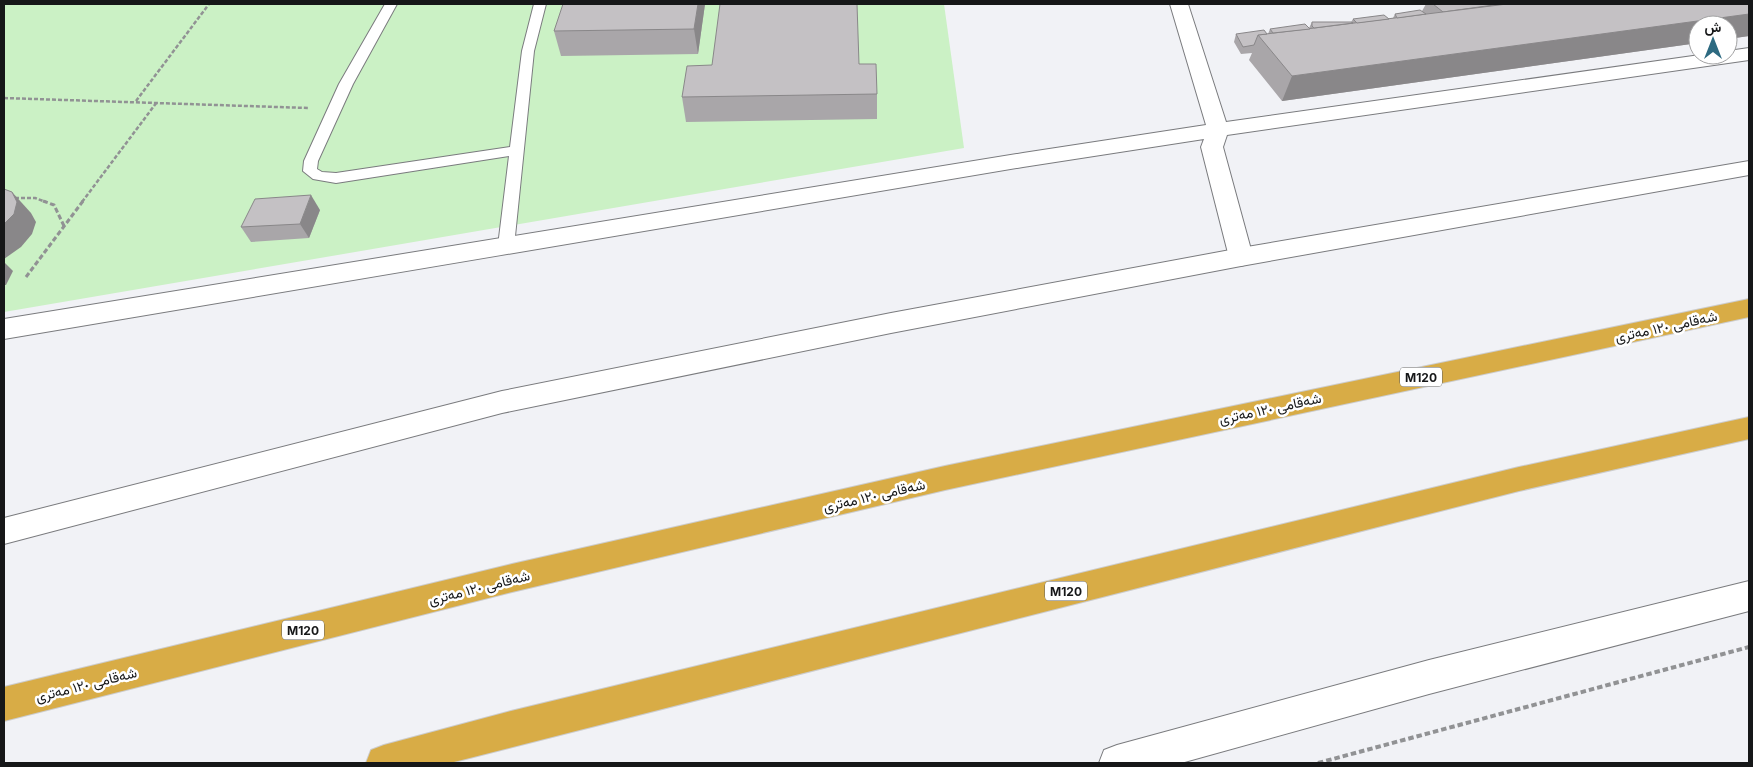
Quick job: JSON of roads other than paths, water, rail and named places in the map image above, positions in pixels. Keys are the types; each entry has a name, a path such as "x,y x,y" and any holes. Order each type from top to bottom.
{"highway":[{"name":"شەقامی ١٢٠ مەتری","path":"4,704 512,578 935,480 1749,308"},
{"name":"M120","path":"384,763 521,727 1519,479 1749,428"}],"street":[{"path":"1179,4 1218,130 1212,147 1241,257"},
{"path":"4,329 1023,160 1218,130 1749,54"},
{"path":"4,531 502,402 882,325 1241,257 1749,168"},
{"path":"1117,763 1429,677 1749,596"}],"lane":[{"path":"391,4 334,109 311,161 310,171 318,176 336,178 515,150"},
{"path":"506,246 515,150 528,51 540,4"}]}
